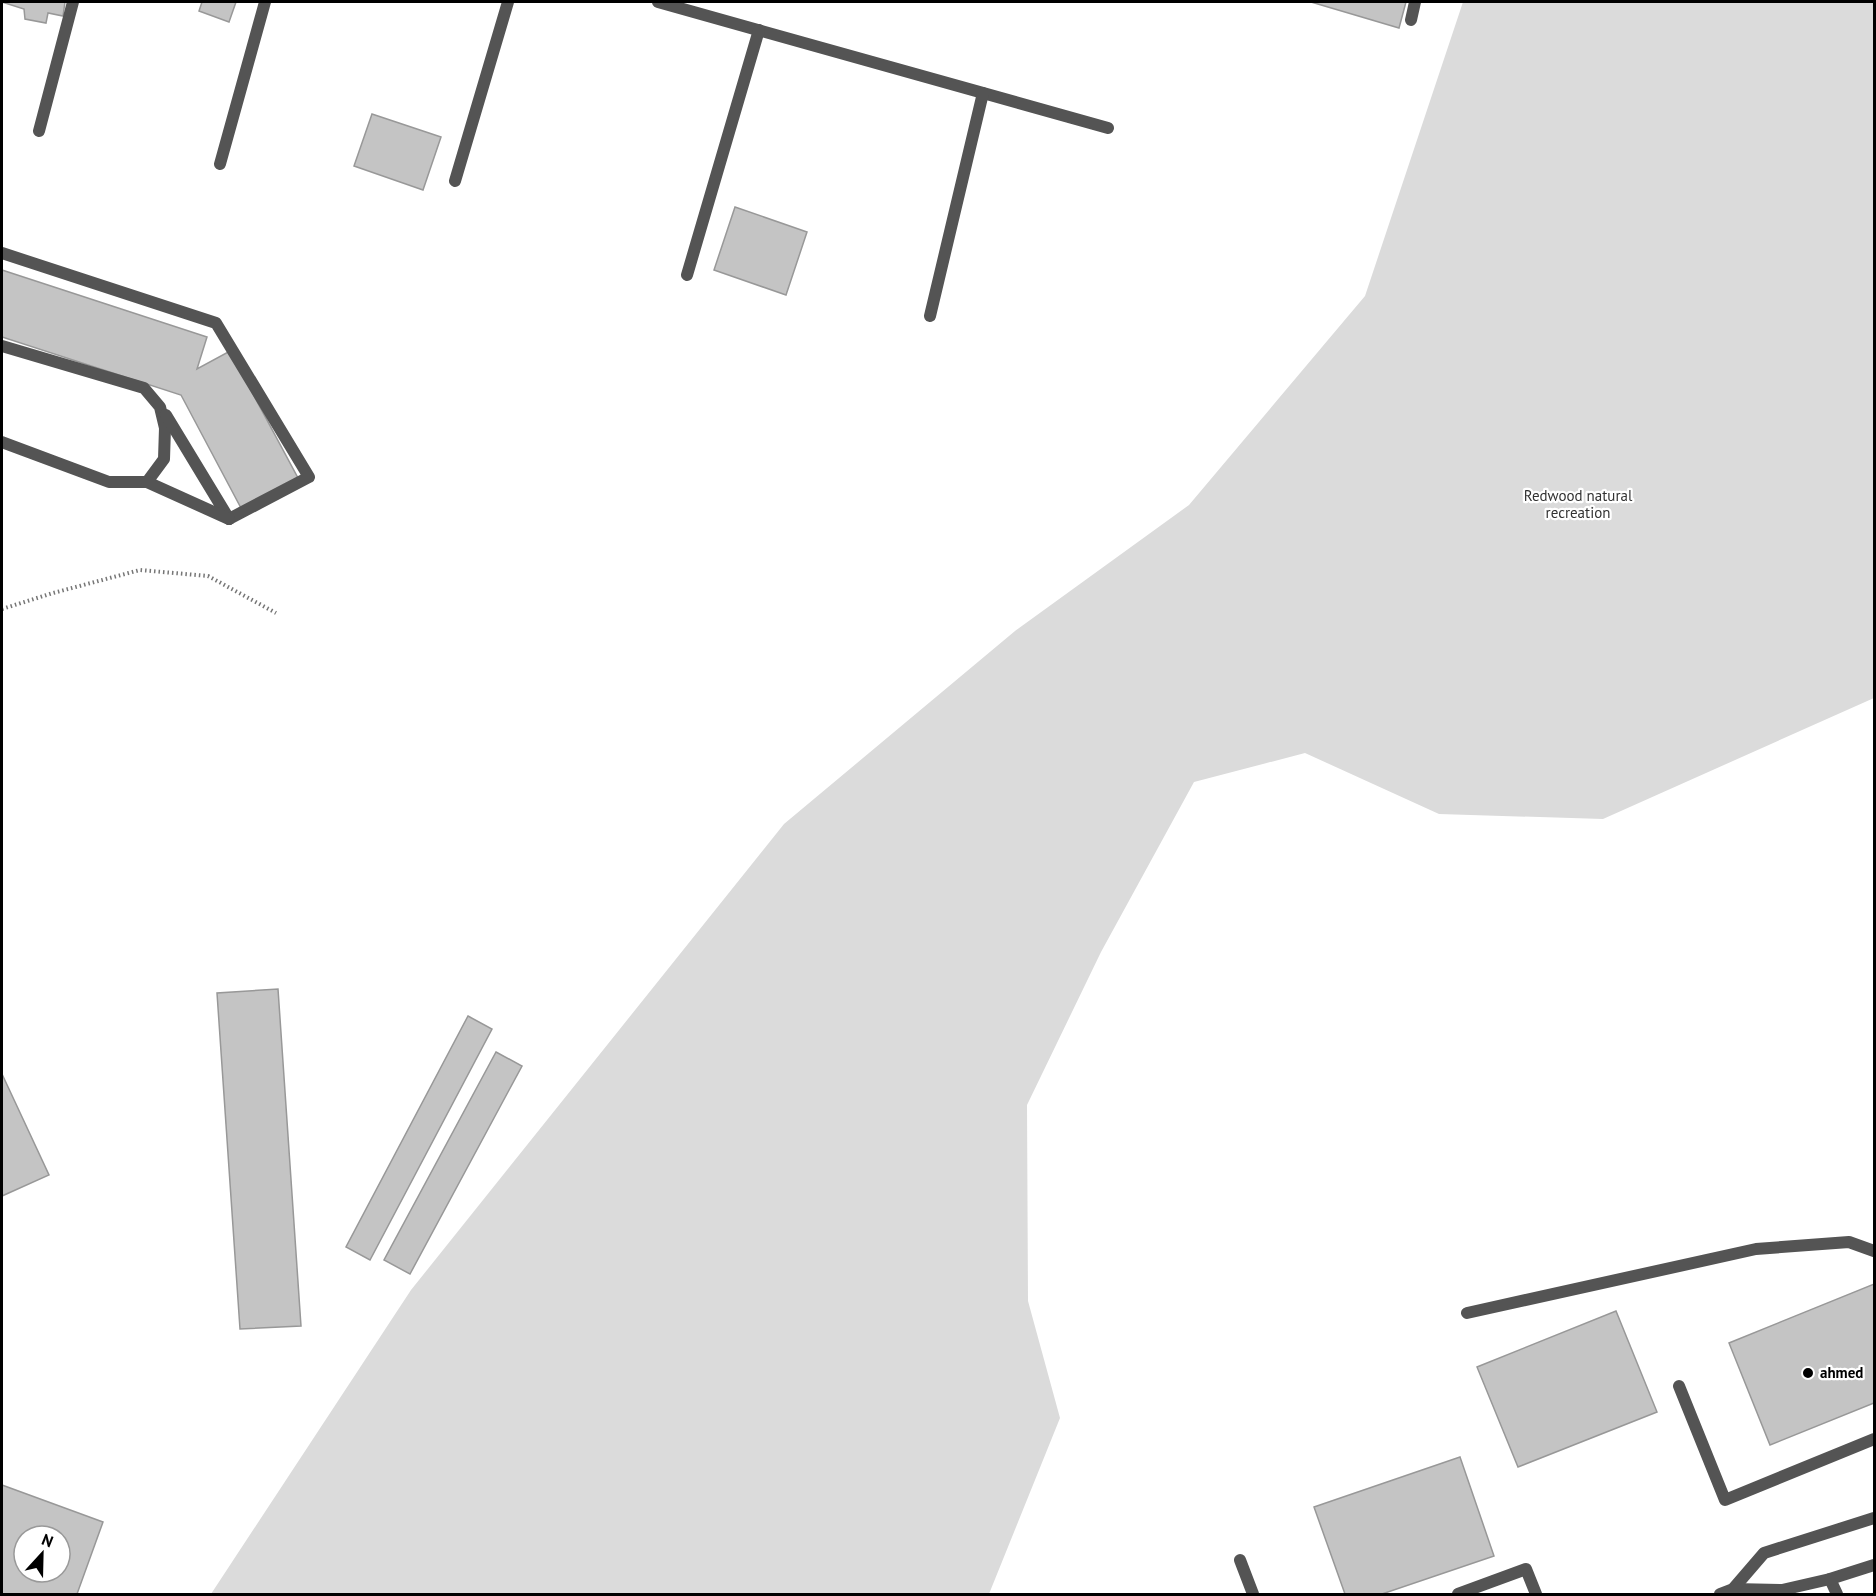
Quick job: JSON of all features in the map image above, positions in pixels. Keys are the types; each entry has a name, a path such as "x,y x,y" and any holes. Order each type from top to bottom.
{"street":[{"path":"39,131 73,2"},
{"path":"220,164 265,2"},
{"path":"454,181 508,2"},
{"path":"658,2 1108,128"},
{"path":"1411,20 1415,2"},
{"path":"687,275 759,30"},
{"path":"930,316 983,93"},
{"path":"2,253 216,322 309,477 229,519"},
{"path":"2,346 144,388 161,409 229,519"},
{"path":"147,482 164,459 165,428 161,409"},
{"path":"2,442 109,482 147,482 229,519"},
{"path":"1467,1313 1756,1250 1849,1242 1875,1251"},
{"path":"1679,1386 1725,1500 1875,1439"},
{"path":"1733,1589 1764,1553 1875,1518"},
{"path":"1240,1560 1253,1594"},
{"path":"1720,1594 1733,1589 1782,1590 1830,1579 1875,1564"},
{"path":"1458,1594 1526,1569 1536,1594"},
{"path":"1830,1579 1837,1594"}],"path":[{"path":"2,609 140,570 208,576 276,613"}],"green space":[{"name":"Redwood natural recreation","path":"1463,2 1874,2 1874,698 1603,819 1439,814 1305,753 1194,782 1101,952 1027,1105 1028,1301 1060,1418 989,1594 211,1594 411,1290 784,824 1015,631 1189,505 1365,296"}],"building":[{"path":"2,2 65,2 63,16 48,13 46,23 25,19 24,9"},
{"path":"202,2 236,2 229,22 199,11"},
{"path":"1311,2 1406,2 1399,28"},
{"path":"372,114 441,137 423,190 354,166"},
{"path":"735,207 807,232 786,295 714,270"},
{"path":"2,270 207,337 197,369 230,351 298,478 241,508 181,395 2,337"},
{"path":"278,989 301,1326 240,1329 217,993"},
{"path":"468,1016 492,1029 370,1260 346,1247"},
{"path":"496,1052 522,1066 410,1274 384,1260"},
{"path":"2,1074 49,1175 2,1196"},
{"name":"ahmed","path":"1874,1284 1874,1403 1770,1445 1729,1343"},
{"path":"1616,1311 1657,1412 1518,1467 1477,1367"},
{"path":"1460,1457 1494,1556 1382,1594 1345,1594 1314,1507"},
{"path":"2,1485 103,1522 77,1594 2,1594"}],"place":[{"name":"ahmed","path":"1808,1373"}]}
